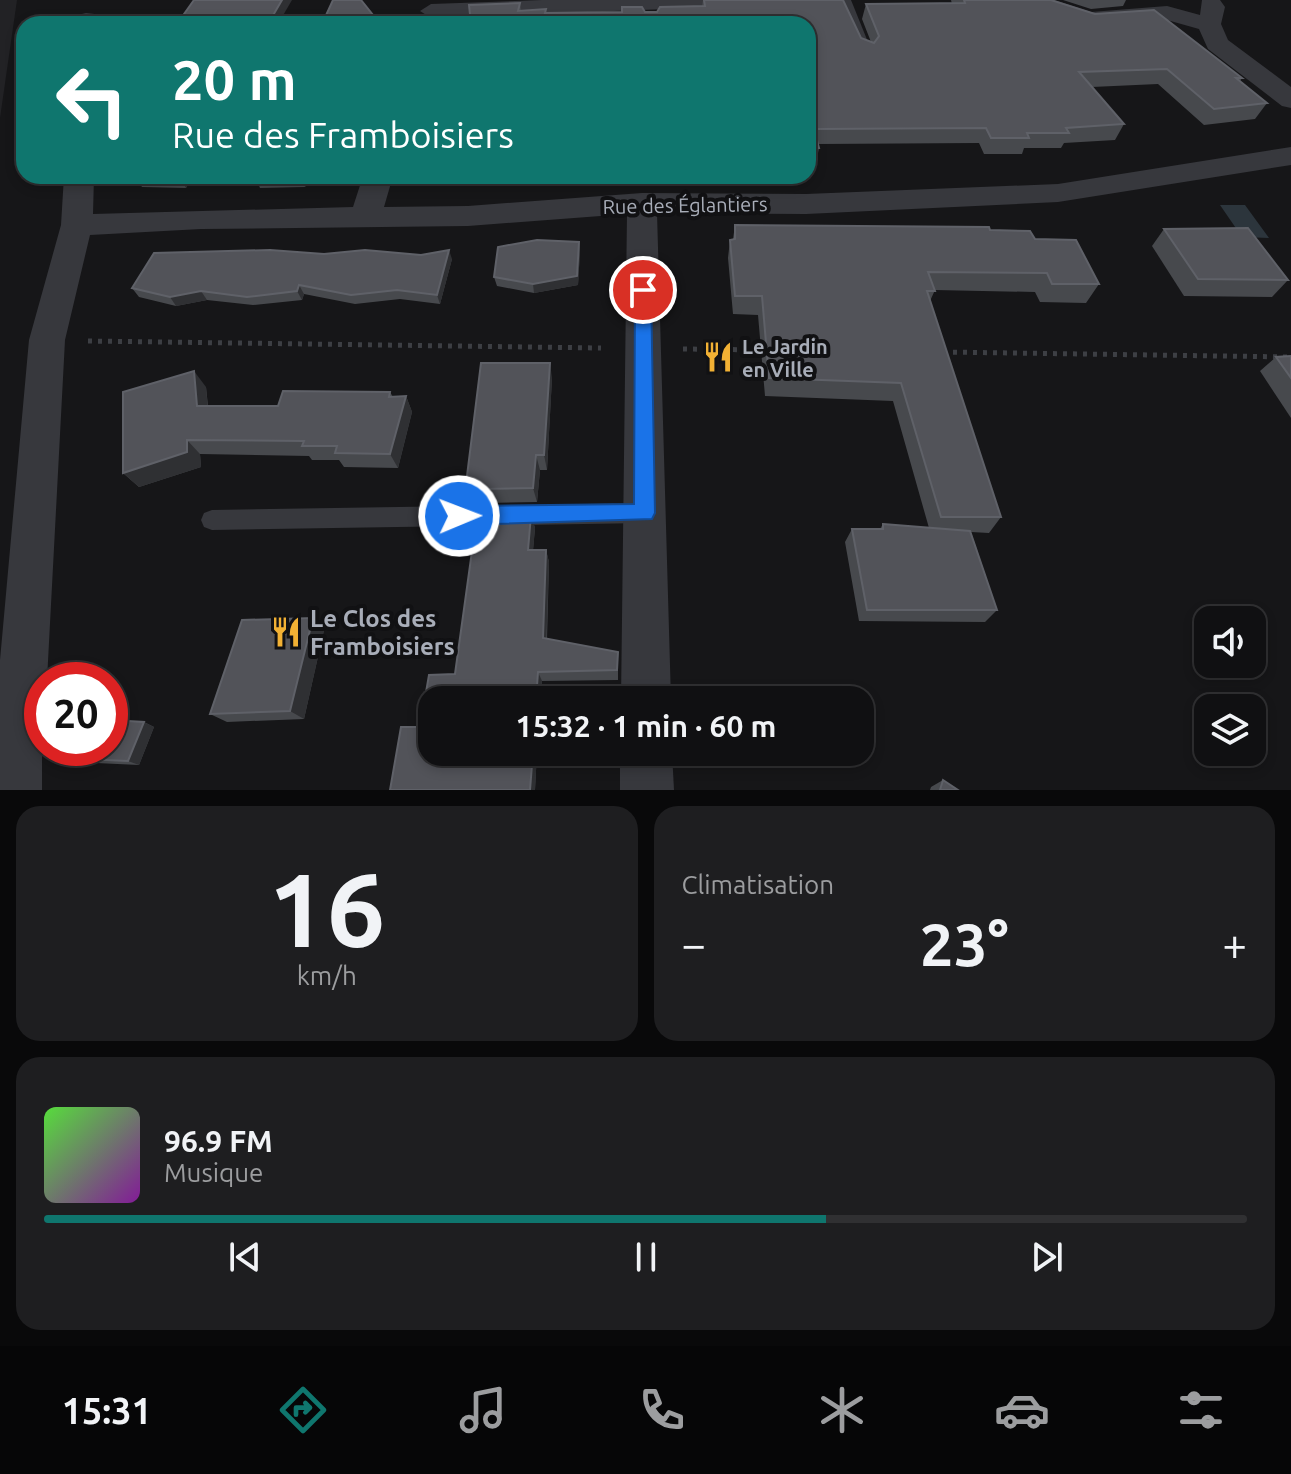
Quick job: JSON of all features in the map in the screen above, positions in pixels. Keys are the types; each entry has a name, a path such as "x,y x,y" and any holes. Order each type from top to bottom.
{"street":[{"path":"430,12 650,8 721,0"},
{"path":"1032,0 1089,19 1207,12 1217,44 1291,100"},
{"name":"Rue des Églantiers","path":"77,225 468,216 642,203 806,204 1058,193 1291,156"},
{"path":"15,790 47,340 77,225 79,184"},
{"path":"365,217 375,184"},
{"path":"642,203 646,686"},
{"path":"646,766 647,790"}],"lane":[{"path":"845,0 866,52"},
{"path":"212,520 645,513"}],"shaded area":[{"path":"0,0 17,0 0,118"},
{"path":"1220,205 1245,205 1269,238 1242,237"}],"building":[{"path":"194,0 282,0 273,16 183,16"},
{"path":"333,0 361,0 373,15 372,16 326,16"},
{"path":"704,0 843,0 861,38 874,43 879,36 866,4 1051,0 1095,14 1154,10 1242,78 1236,78 1267,103 1214,109 1167,69 1079,72 1124,124 1066,128 1069,133 1027,133 1029,138 991,138 986,128 816,129 816,16 470,16 469,5 520,3 518,11 546,9 545,13 622,12 622,7 642,7 645,12 657,12 660,7 705,6"},
{"path":"735,225 989,227 990,230 1030,231 1035,239 1076,240 1099,284 1052,284 1047,273 928,272 935,291 927,291 1001,517 941,517 901,383 769,378 762,296 735,296 730,240 735,239"},
{"path":"1248,228 1288,280 1198,279 1164,229"},
{"path":"537,240 579,242 577,276 533,284 494,277 498,247"},
{"path":"270,250 324,254 365,250 421,255 449,250 437,295 397,290 351,295 299,285 297,291 247,297 201,291 170,297 132,288 154,253"},
{"path":"1291,356 1291,378 1276,357"},
{"path":"481,363 550,363 544,455 536,455 533,488 481,489 482,484 466,484"},
{"path":"194,371 197,406 278,406 283,391 390,392 389,397 406,396 390,454 335,453 337,446 302,446 304,441 187,440 187,452 123,473 123,392"},
{"path":"477,515 531,515 528,550 546,550 543,638 618,652 617,670 538,672 537,686 427,686 429,675 455,674"},
{"path":"883,524 970,531 997,610 867,610 852,529 883,529"},
{"path":"313,618 290,711 210,714 242,620"},
{"path":"128,721 144,722 128,761"},
{"path":"401,727 418,727 418,766 532,766 530,790 390,790"},
{"path":"943,780 958,790 940,790"}],"place":[{"name":"Le Jardin en Ville","path":"718,357"},
{"name":"Le Clos des Framboisiers","path":"286,632"}],"route":[{"path":"459,516 645,513 643,290"}]}
